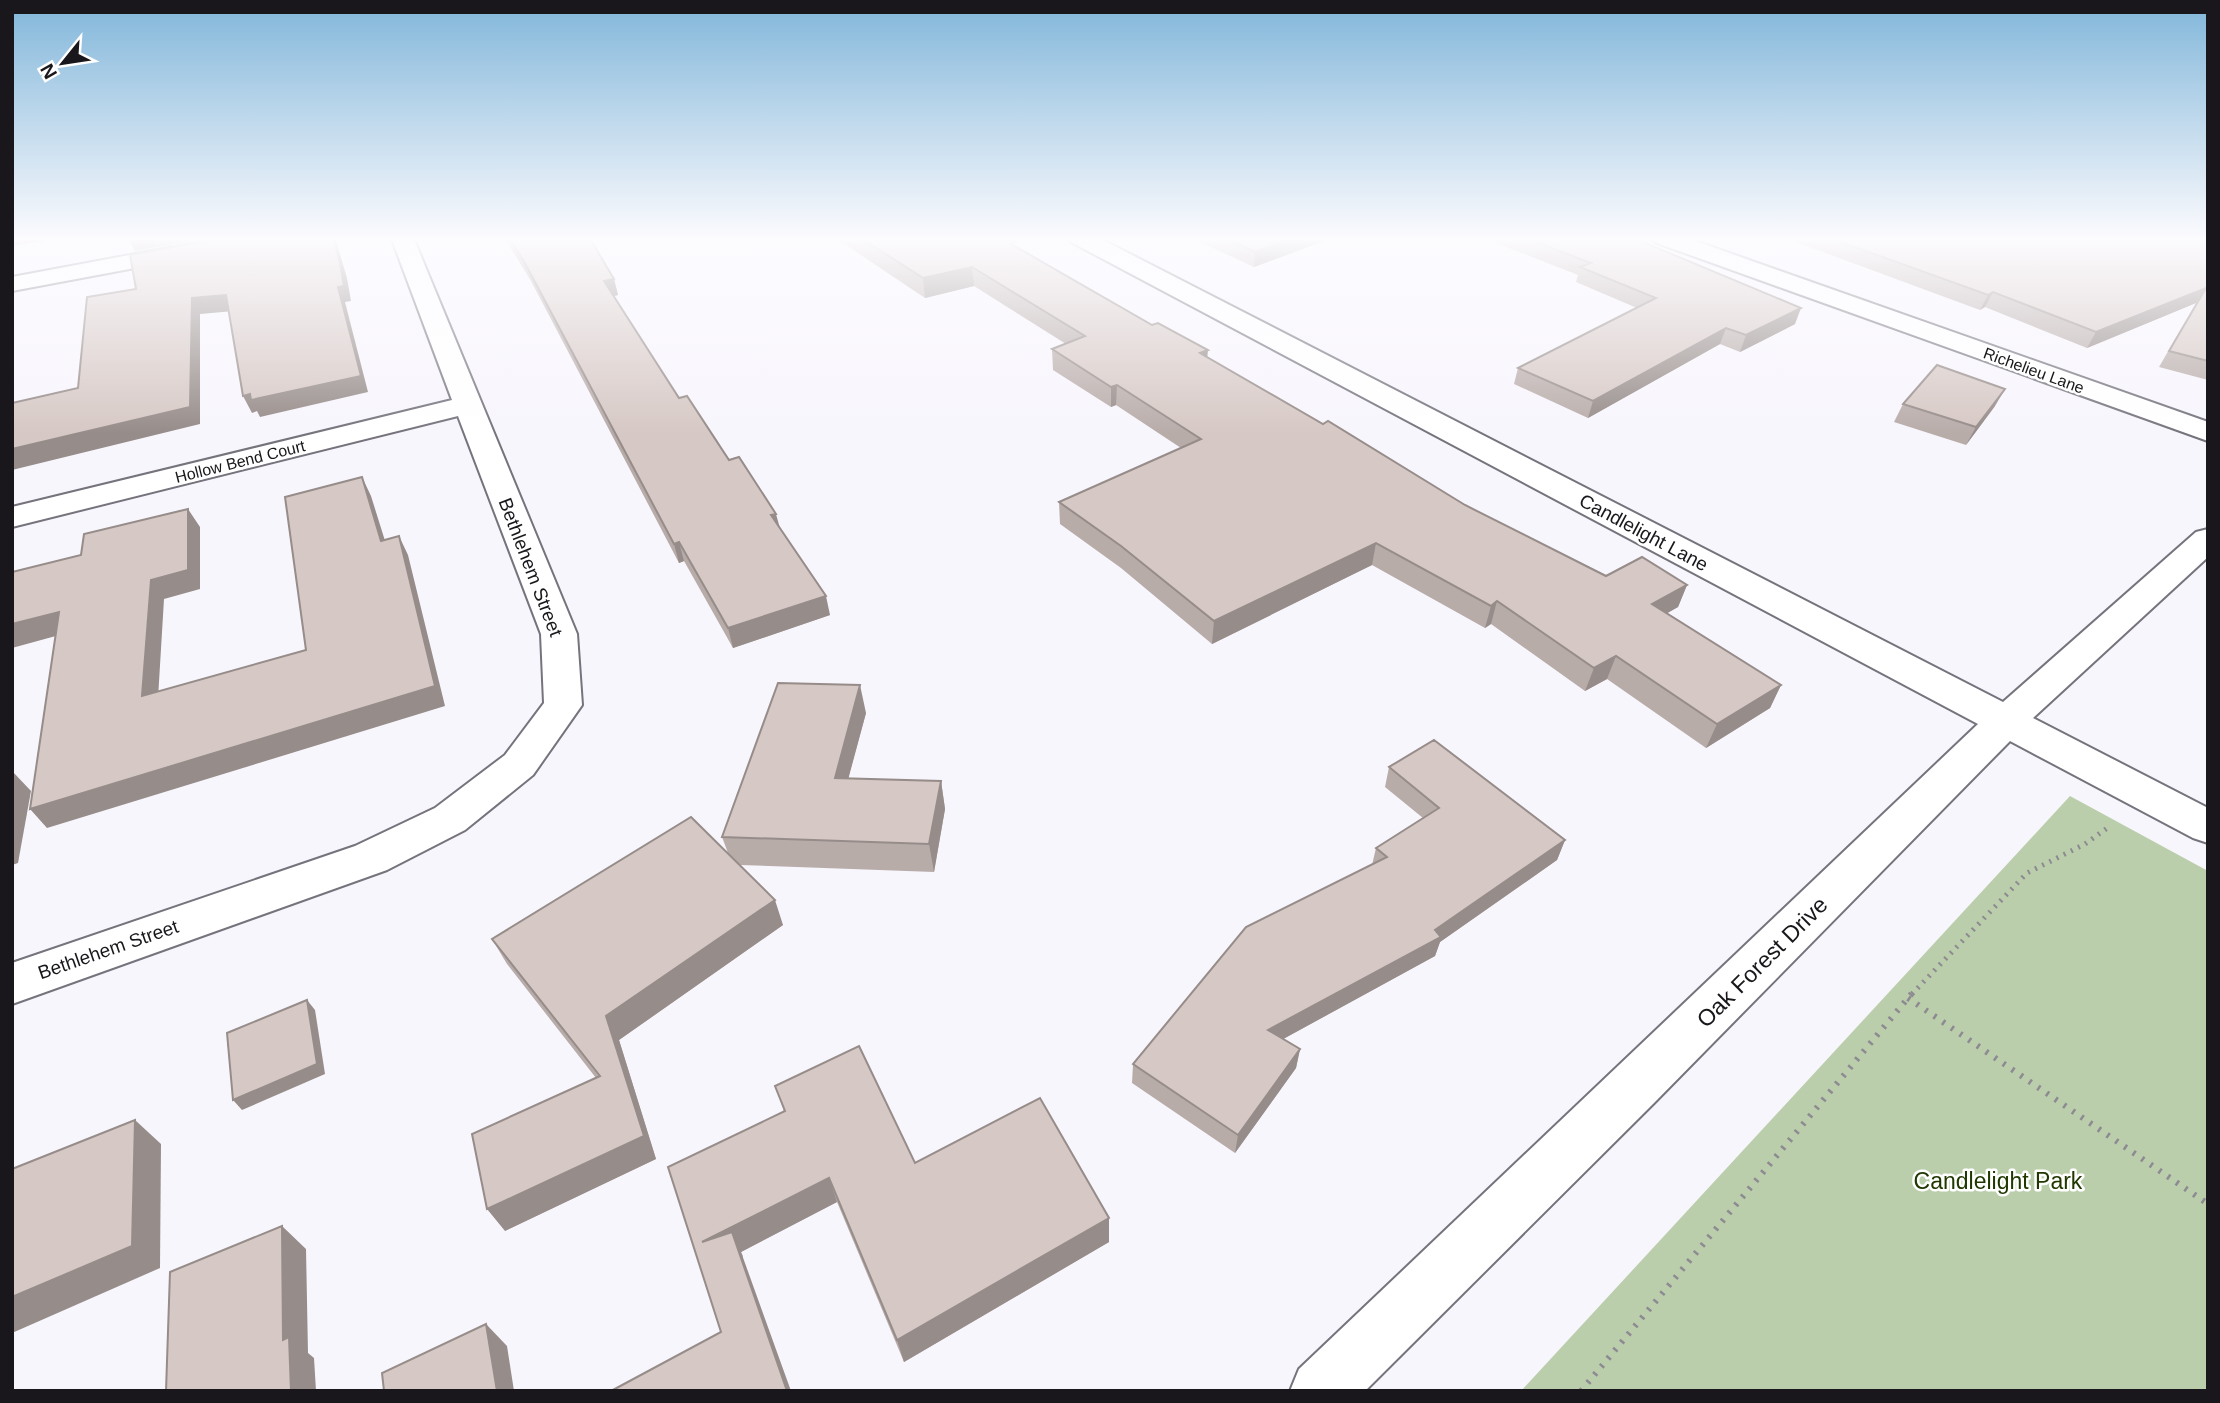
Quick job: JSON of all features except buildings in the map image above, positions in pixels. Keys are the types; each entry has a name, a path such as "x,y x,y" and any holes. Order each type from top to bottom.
{"street":[{"name":"Bethlehem Street","path":"12,984 371,858 450,819 519,765 563,705 559,634 427,302"},
{"name":"Candlelight Lane","path":"1204,302 2208,827"},
{"name":"Richelieu Lane","path":"1845,302 2208,432"},
{"name":"Hollow Bend Court","path":"12,517 467,405"},
{"name":"Oak Forest Drive","path":"1321,1391 2006,721 2208,539"}],"path":[{"path":"1580,1391 1908,998 2027,873 2085,844 2108,829 2134,788"},
{"path":"1908,998 2208,1204"}],"green space":[{"name":"Candlelight Park","path":"2070,796 2208,871 2208,1391 1521,1391"}]}
